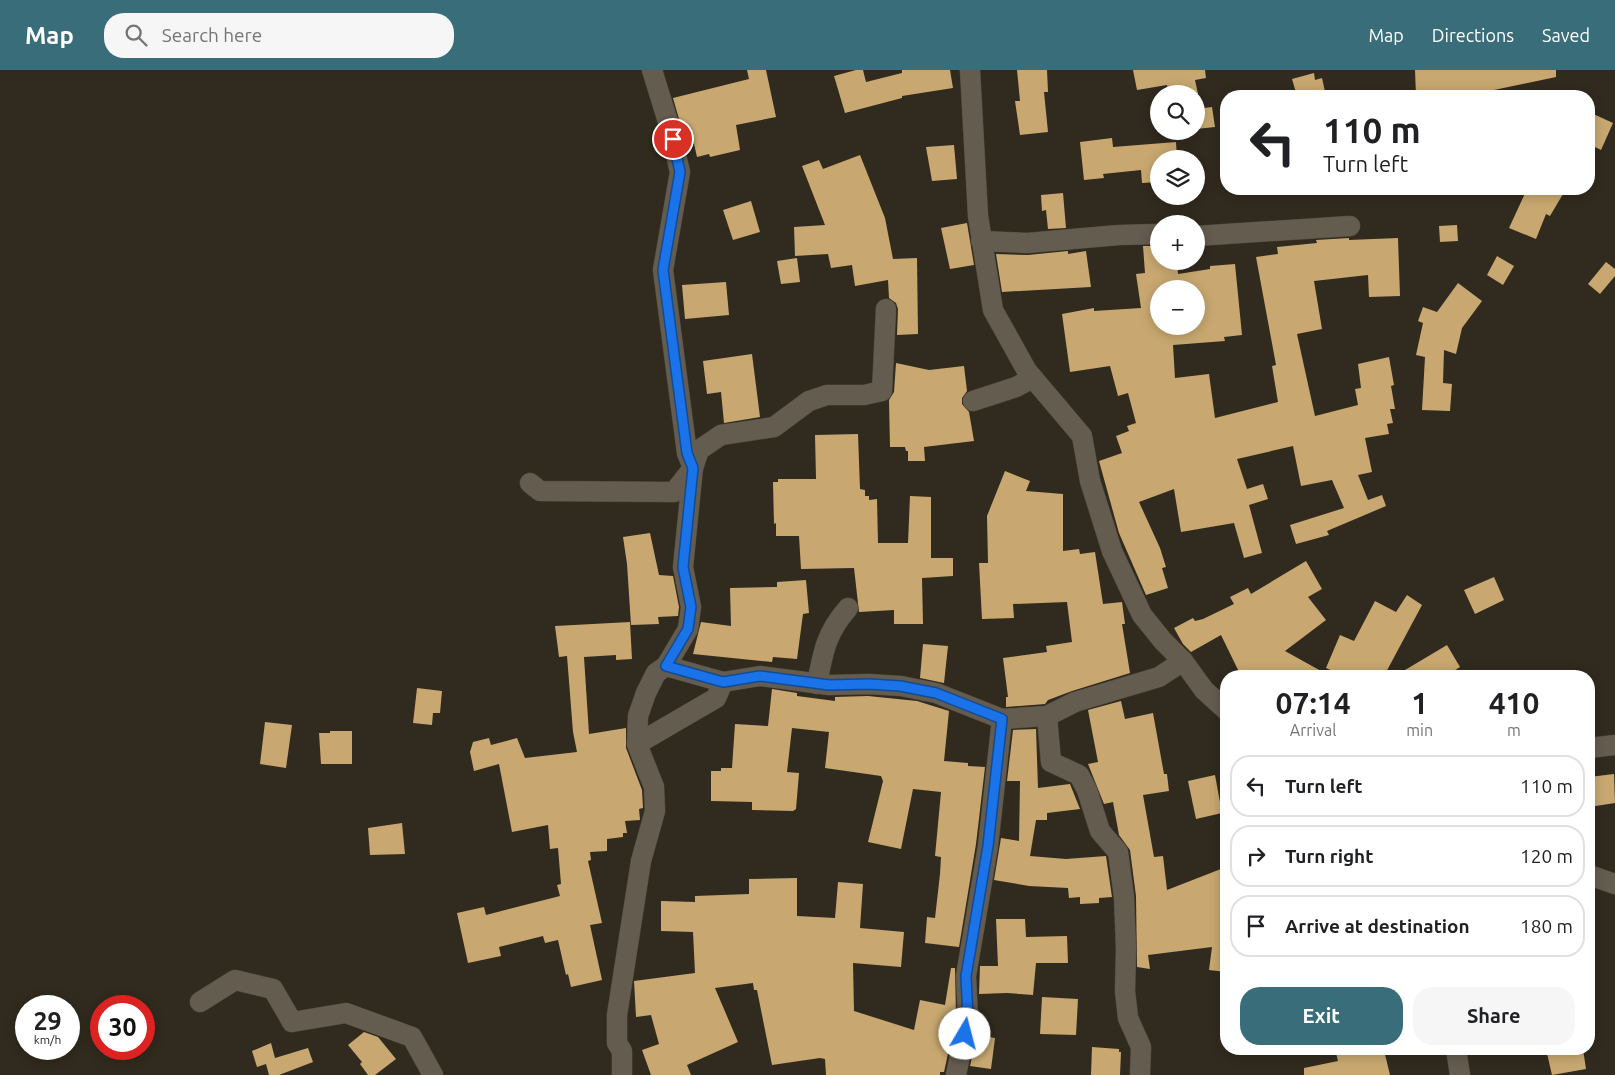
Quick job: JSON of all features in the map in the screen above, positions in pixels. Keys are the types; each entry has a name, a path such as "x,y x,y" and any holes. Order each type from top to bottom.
{"street":[{"path":"652,70 669,125 680,172 663,270 687,453 693,468"},
{"path":"970,70 974,164 981,241 993,310 1033,378 1082,436 1090,481 1112,551 1142,615 1163,641 1183,660 1204,690 1220,705"},
{"path":"1205,235 1350,226"},
{"path":"981,241 1027,243 1150,234"},
{"path":"622,1075 622,1051 617,1043 617,1015 641,861 655,811 654,787 637,744 638,716 646,693 656,673 666,666 688,629 691,607 683,567 693,468 699,450 721,436 774,427 809,401 827,395 864,395 882,391 886,308"},
{"path":"973,401 1016,387 1033,378"},
{"path":"530,483 540,491 674,492 693,468"},
{"path":"817,684 825,644 834,624 848,608"},
{"path":"666,666 723,682 760,676 817,684 900,686 936,693 1002,719 1047,716 1075,702 1159,677 1183,660"},
{"path":"637,744 716,698 723,682"},
{"path":"1047,716 1051,762 1080,774 1100,831 1118,852 1124,896 1125,991 1128,1018 1141,1047 1140,1075"},
{"path":"956,1075 968,1018 966,976 988,846 1002,719"},
{"path":"1595,747 1615,745"},
{"path":"1595,877 1615,884"},
{"path":"200,1002 235,980 273,989 292,1022 346,1013 412,1037 433,1075"},
{"path":"1457,1055 1460,1075"}],"building":[{"path":"747,70 766,70 776,117 736,125 740,150 710,157 709,154 697,157 691,131 683,133 673,98 749,79"},
{"path":"863,70 866,82 902,73 902,70 950,70 953,88 902,96 902,98 845,113 834,76"},
{"path":"1017,70 1047,70 1048,92 1044,92 1048,132 1020,135 1015,101 1020,101"},
{"path":"1133,70 1205,70 1206,78 1195,80 1196,85 1150,85 1150,88 1137,90"},
{"path":"1415,70 1556,70 1556,77 1494,90 1416,90"},
{"path":"1314,73 1315,80 1322,78 1325,90 1295,90 1292,79"},
{"path":"1212,107 1215,127 1205,128 1205,108"},
{"path":"1595,115 1613,123 1601,150 1595,147"},
{"path":"1112,138 1113,147 1176,142 1176,150 1150,150 1150,183 1142,183 1141,170 1103,174 1104,178 1084,180 1080,142"},
{"path":"954,145 957,179 932,181 926,147"},
{"path":"860,155 885,218 893,259 917,258 918,334 897,335 898,309 896,303 889,298 888,280 855,286 852,265 831,268 828,254 795,256 794,227 825,225 802,166 819,160 823,169"},
{"path":"1063,193 1066,228 1048,229 1046,210 1042,211 1041,195"},
{"path":"1524,195 1562,195 1550,216 1546,214 1536,239 1509,228"},
{"path":"751,201 760,232 733,240 723,210"},
{"path":"967,223 974,265 950,269 941,228"},
{"path":"1457,225 1458,241 1440,242 1439,226"},
{"path":"1398,238 1400,296 1369,297 1368,275 1314,281 1322,329 1297,334 1315,416 1358,405 1355,389 1361,388 1358,364 1389,357 1394,385 1391,386 1395,409 1390,409 1393,423 1387,424 1389,434 1365,438 1372,472 1358,475 1368,500 1382,495 1386,506 1327,531 1329,535 1296,544 1290,525 1344,508 1332,480 1301,486 1293,446 1237,459 1247,489 1263,484 1268,499 1249,505 1262,553 1244,558 1234,523 1181,532 1174,489 1139,502 1160,548 1166,567 1162,568 1168,588 1146,595 1119,533 1099,461 1122,453 1116,436 1129,431 1127,426 1136,423 1128,393 1118,396 1110,366 1070,372 1062,314 1094,308 1094,311 1141,308 1136,274 1145,273 1143,246 1150,246 1150,270 1178,270 1178,274 1210,269 1210,266 1235,264 1242,335 1224,337 1225,341 1173,345 1175,378 1209,374 1215,418 1278,402 1272,366 1276,365 1256,257 1278,254 1277,247 1317,243 1316,240"},
{"path":"1068,251 1068,254 1086,251 1091,287 1002,292 996,254 1028,255"},
{"path":"1497,256 1514,266 1503,285 1487,275"},
{"path":"797,258 800,282 781,284 777,261"},
{"path":"1606,262 1615,269 1615,276 1600,294 1588,284"},
{"path":"726,282 729,315 685,319 682,285"},
{"path":"1458,283 1482,301 1462,328 1456,354 1444,350 1443,383 1452,384 1450,411 1422,410 1425,357 1416,355 1423,323 1418,321 1423,307 1437,312"},
{"path":"752,354 760,417 724,423 721,392 707,394 703,361"},
{"path":"896,363 929,370 964,366 967,391 962,398 962,404 969,412 974,441 924,447 925,461 908,461 908,451 906,451 905,447 890,447 889,400 894,392"},
{"path":"858,434 860,489 865,490 865,496 869,496 869,500 877,499 878,543 908,543 910,496 931,497 931,558 953,558 953,576 922,578 923,624 894,624 894,610 859,612 854,568 801,569 799,536 776,536 773,482 778,482 778,479 816,479 815,435"},
{"path":"1005,471 1030,481 1026,491 1063,494 1063,551 1079,549 1080,554 1095,552 1103,604 1122,602 1125,624 1122,624 1130,673 1072,691 1048,700 1045,704 1006,707 1006,697 1008,697 1003,658 1047,652 1046,646 1072,642 1067,602 1013,604 1014,618 982,619 979,563 988,563 987,516"},
{"path":"650,533 659,575 673,576 679,607 678,616 658,617 659,624 631,625 627,564 623,537"},
{"path":"1306,561 1322,589 1308,597 1326,620 1285,651 1319,670 1238,670 1221,635 1191,652 1183,644 1174,628 1193,618 1195,621 1203,619 1234,604 1230,597 1248,588 1251,594"},
{"path":"1494,577 1504,600 1475,614 1464,590"},
{"path":"806,580 809,613 803,614 797,659 773,657 772,662 693,654 701,622 731,626 730,588 777,587 777,582"},
{"path":"1407,595 1422,605 1387,670 1330,670 1326,668 1340,635 1354,641 1375,601 1396,612"},
{"path":"630,622 632,659 616,660 616,655 584,657 589,734 626,728 626,748 642,790 643,808 639,809 640,820 625,821 627,833 623,833 623,837 607,839 607,851 590,852 591,860 588,861 602,923 590,925 602,980 571,987 568,974 566,975 558,940 545,943 543,936 499,947 501,956 468,963 457,913 484,907 486,915 560,896 557,885 561,884 558,848 550,849 548,825 512,832 499,764 474,771 470,752 473,742 489,738 491,745 517,738 525,758 577,752 573,732 567,656 559,657 555,626"},
{"path":"923,644 948,646 944,683 920,678"},
{"path":"1447,645 1460,667 1455,670 1405,670"},
{"path":"417,688 442,691 440,713 433,713 432,725 413,723"},
{"path":"772,689 797,693 797,696 835,701 835,697 868,696 917,701 949,711 944,761 985,767 976,844 959,947 925,943 927,917 935,918 940,874 941,857 935,856 941,792 913,789 901,849 868,842 883,781 881,776 825,768 829,732 792,728 787,772 799,773 796,809 793,811 752,810 752,802 711,801 711,771 721,771 721,768 732,768 735,724 768,726"},
{"path":"1121,701 1125,719 1153,713 1169,791 1143,795 1154,857 1163,856 1167,890 1220,869 1220,971 1209,970 1212,947 1148,955 1150,969 1137,967 1136,896 1130,850 1119,835 1113,802 1104,804 1088,764 1098,762 1088,710"},
{"path":"265,722 292,725 286,768 260,764"},
{"path":"1036,729 1038,788 1070,784 1080,809 1047,813 1047,820 1036,820 1030,856 1066,859 1106,856 1112,897 1099,898 1099,903 1080,904 1080,897 1069,898 1068,888 1029,886 994,880 1001,838 1019,841 1020,781 1007,781 1013,730"},
{"path":"330,731 352,731 352,764 321,764 319,733 330,733"},
{"path":"1614,774 1615,803 1595,806 1595,776"},
{"path":"1215,775 1220,813 1196,819 1188,781"},
{"path":"402,823 405,854 370,855 368,828"},
{"path":"797,878 797,916 835,918 838,882 863,884 860,928 904,932 901,967 853,963 854,1011 914,1030 920,1000 945,1005 951,968 955,968 956,1017 944,1072 940,1072 940,1075 826,1075 825,1059 820,1058 772,1065 757,990 754,990 753,983 715,988 738,1042 687,1065 691,1075 651,1075 642,1050 659,1044 651,1015 636,1017 634,981 695,973 693,932 661,931 661,901 695,902 695,896 749,894 749,879"},
{"path":"996,919 1025,919 1026,937 1067,936 1068,963 1036,963 1033,995 1007,993 979,994 980,966 998,966"},
{"path":"1042,997 1078,999 1076,1035 1040,1034"},
{"path":"364,1032 378,1037 396,1059 375,1075 368,1075 360,1064 362,1062 348,1045"},
{"path":"977,1035 995,1038 991,1069 970,1066"},
{"path":"271,1043 275,1058 308,1048 313,1062 279,1075 269,1075 266,1064 257,1067 252,1051"},
{"path":"1092,1047 1119,1049 1119,1052 1121,1052 1120,1075 1091,1075"},
{"path":"1336,1055 1385,1055 1390,1075 1304,1075 1304,1068 1338,1061"},
{"path":"1547,1055 1584,1055 1586,1069 1552,1075"}],"route":[{"path":"673,139 680,172 663,270 687,453 693,468 683,567 691,607 688,629 666,666 723,682 760,676 829,685 869,684 900,686 936,693 1002,719 988,846 966,976 968,1018 965,1034"}]}
